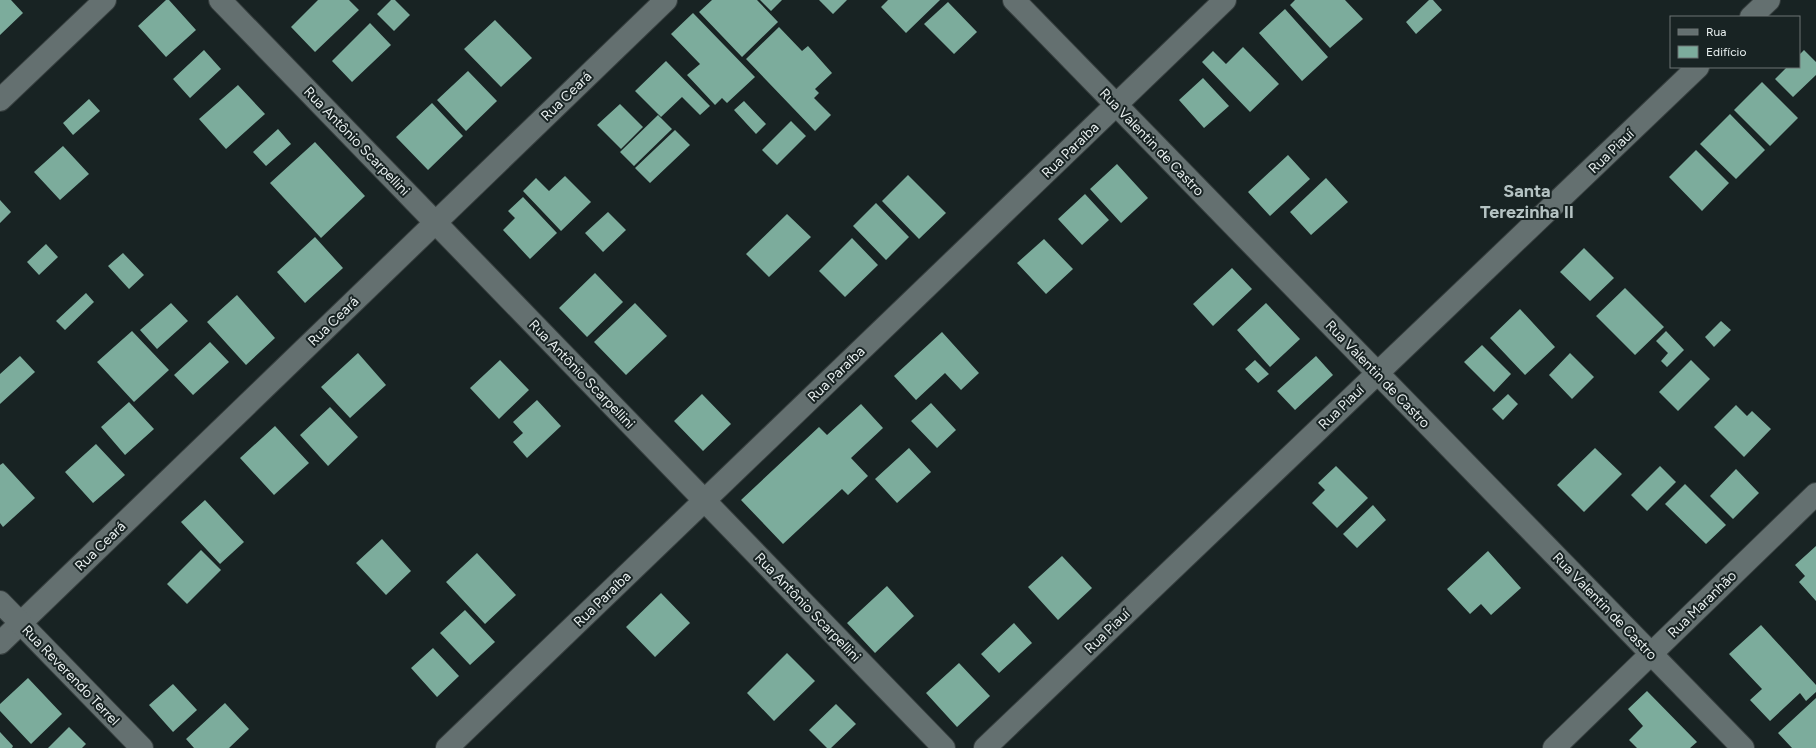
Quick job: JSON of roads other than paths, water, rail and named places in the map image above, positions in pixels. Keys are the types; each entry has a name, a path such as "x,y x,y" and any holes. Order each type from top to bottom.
{"street":[{"path":"0,100 105,0"},
{"name":"Rua Antônio Scarpellini","path":"220,0 944,748"},
{"name":"Rua Ceará","path":"0,643 666,0"},
{"name":"Rua Valentin de Castro","path":"1014,0 1743,748"},
{"name":"Rua Paraíba","path":"447,748 1225,0"},
{"path":"1752,16 1769,0"},
{"name":"Rua Piauí","path":"984,748 1697,68"},
{"name":"Rua Maranhão","path":"1554,748 1816,494"},
{"name":"Rua Reverendo Terrel","path":"0,602 142,748"}],"district":[{"name":"Santa Terezinha II","path":"1527,201"}]}
